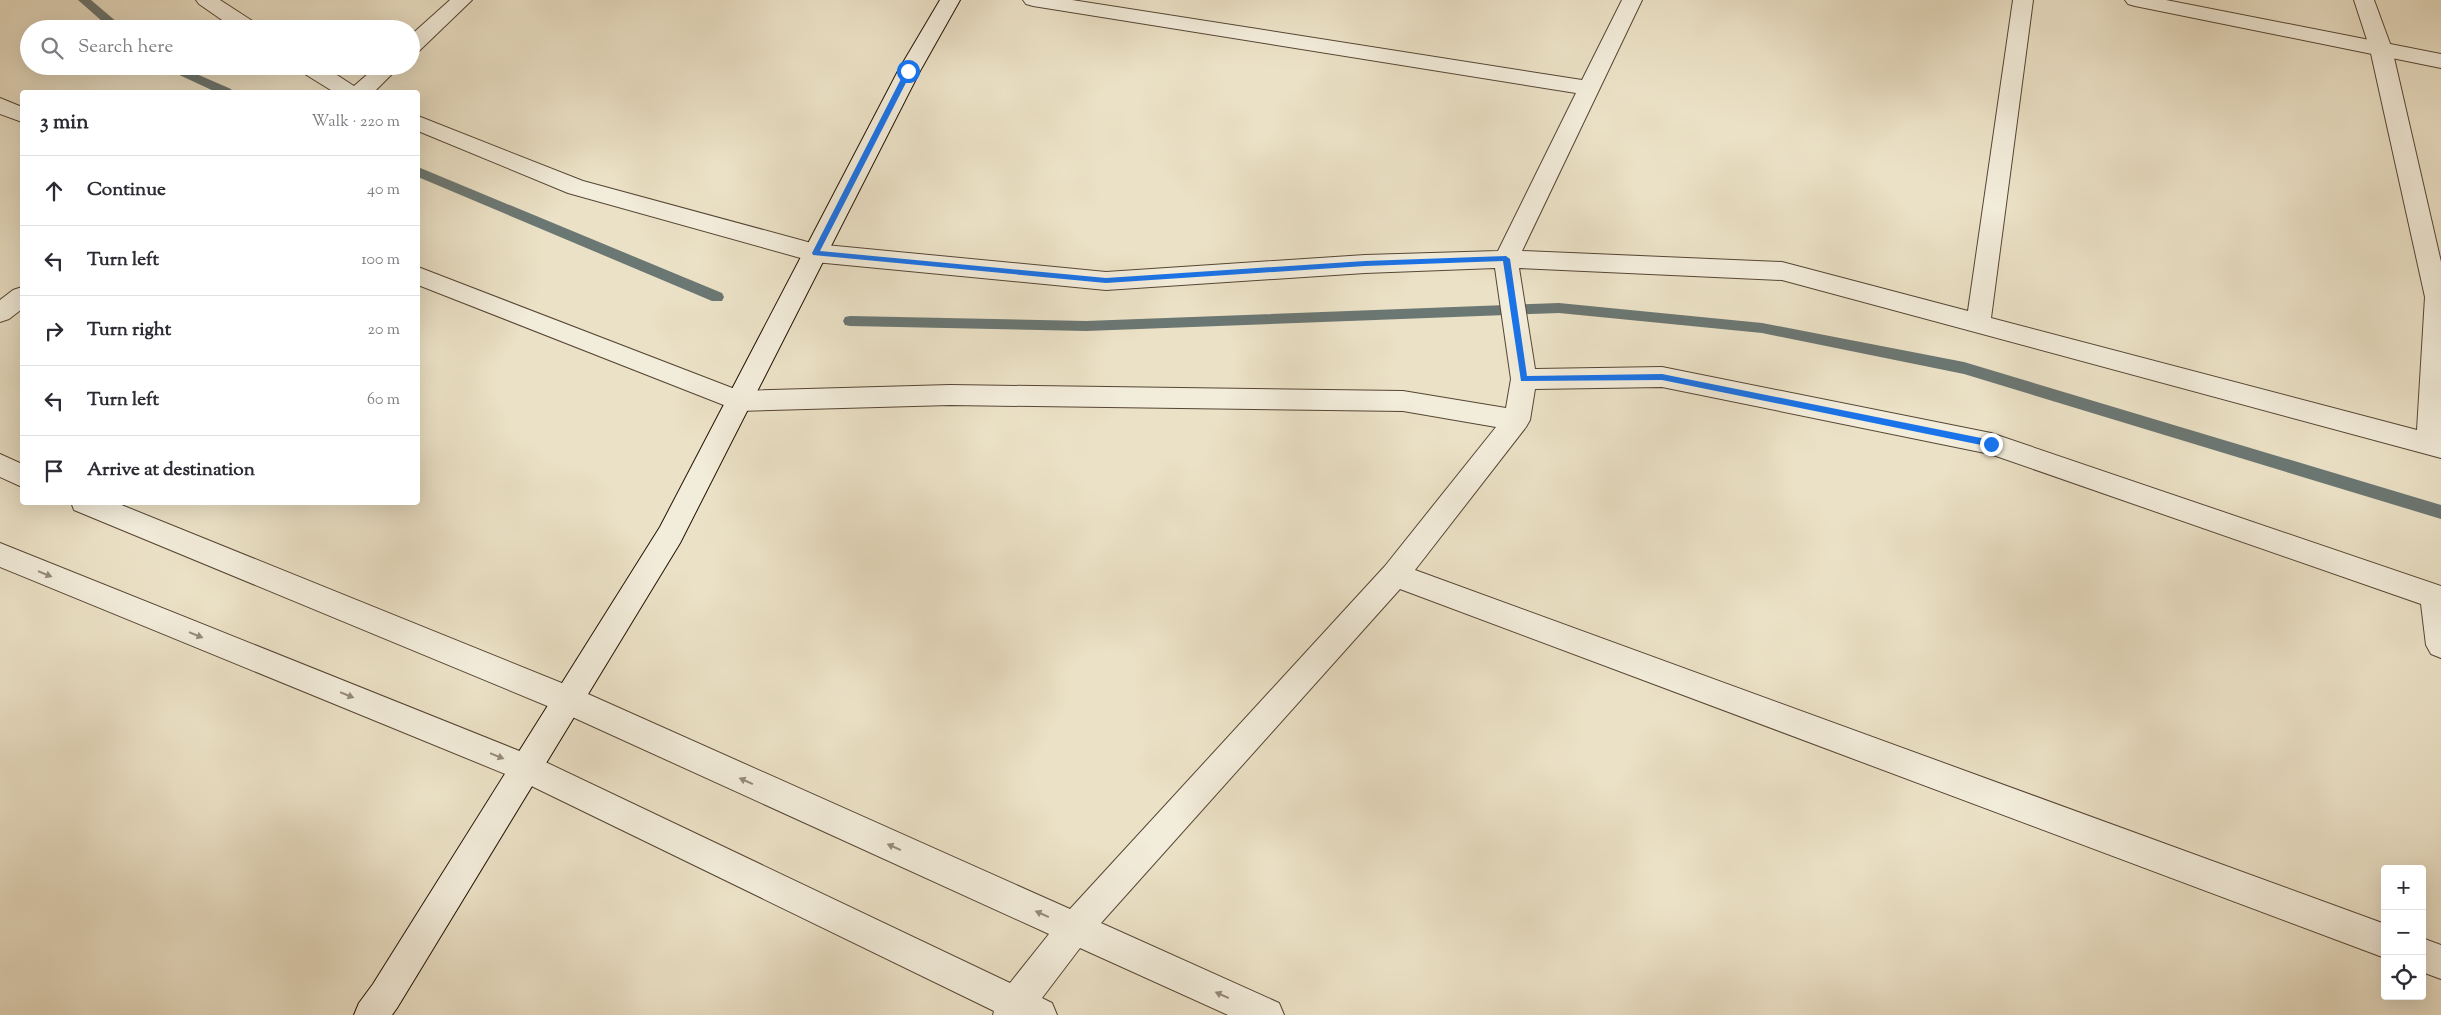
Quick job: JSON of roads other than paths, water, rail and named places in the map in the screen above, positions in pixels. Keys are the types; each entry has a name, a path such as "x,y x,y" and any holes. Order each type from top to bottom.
{"street":[{"path":"206,0 236,20"},
{"path":"420,39 462,0"},
{"path":"371,1015 385,996 670,535 908,71 950,0"},
{"path":"1033,0 1589,88"},
{"path":"0,556 526,768 1022,1011 1074,929 1395,575 1517,420 1524,379 1506,259 1632,0"},
{"path":"1978,325 2023,0"},
{"path":"2135,0 2441,61"},
{"path":"420,123 576,187 815,253 1106,281 1365,264 1506,259 1782,272 2435,445 2439,298 2381,49 2364,0"},
{"path":"322,75 345,90"},
{"path":"363,90 380,75"},
{"path":"0,105 20,114"},
{"path":"420,277 739,401 950,395 1403,401 1517,420"},
{"path":"0,313 20,298"},
{"path":"1524,379 1662,377 1991,444 2438,597 2441,645"},
{"path":"0,465 20,475"},
{"path":"91,505 568,700 1267,1015"},
{"path":"1395,575 2381,940"},
{"path":"2426,956 2441,962"}],"waterway":[{"path":"84,0 108,20"},
{"path":"187,75 221,90"},
{"path":"420,173 717,297"},
{"path":"850,321 1086,326 1445,314 1559,308 1762,328 1964,368 2441,512"}]}
